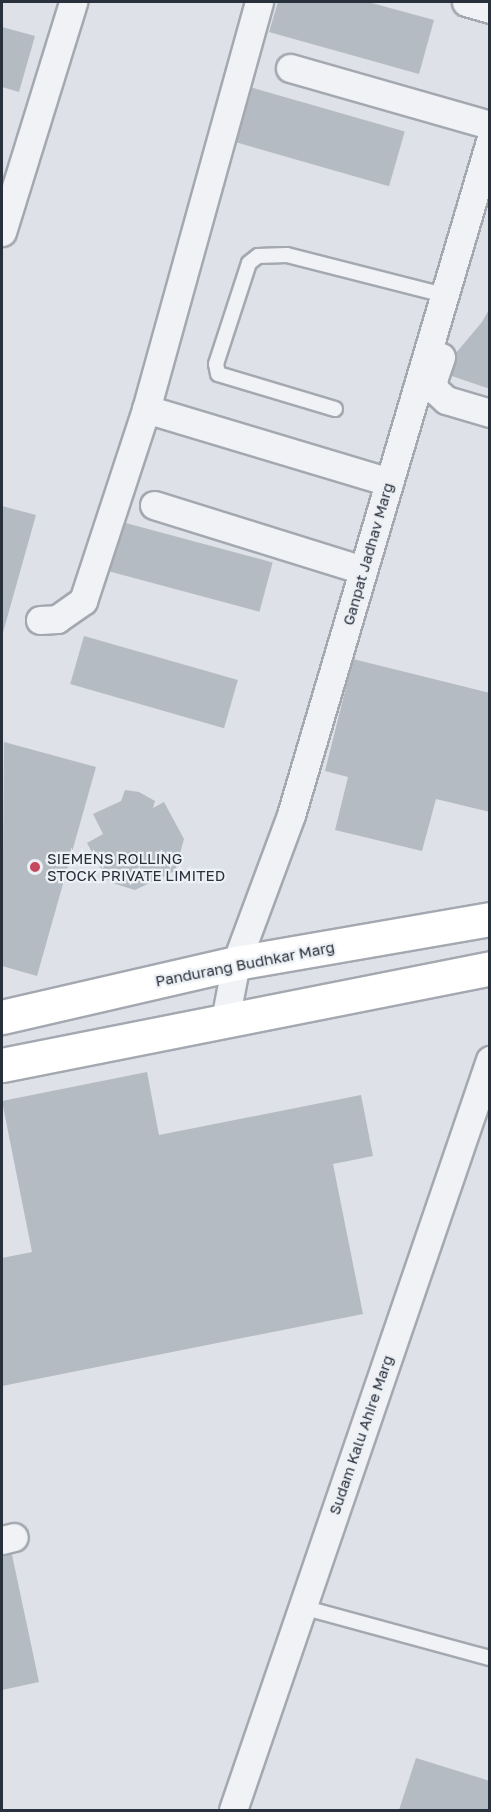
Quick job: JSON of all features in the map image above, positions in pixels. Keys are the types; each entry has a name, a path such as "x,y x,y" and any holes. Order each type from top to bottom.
{"main road":[{"name":"Pandurang Budhkar Marg","path":"2,1017 236,963 489,919"},
{"path":"2,1065 489,968"},
{"path":"74,1000 86,1048"}],"street":[{"path":"2,227 73,2"},
{"path":"40,620 57,619 83,601 146,410 259,2"},
{"path":"466,2 489,9"},
{"path":"290,68 489,125"},
{"name":"Ganpat Jadhav Marg","path":"225,1020 236,963 291,815 489,141"},
{"path":"489,206 433,380 435,390 446,400 489,413"},
{"path":"146,410 389,482"},
{"path":"154,505 363,570"},
{"name":"Sudam Kalu Ahire Marg","path":"233,1810 489,1059"}],"lane":[{"path":"335,409 218,374 216,364 249,263 258,256 287,255 444,295"},
{"path":"302,1607 489,1658"}],"building":[{"path":"278,2 368,2 434,20 419,74 269,32"},
{"path":"2,27 35,36 19,92 2,87"},
{"path":"250,87 405,131 389,186 234,142"},
{"path":"490,308 490,389 440,372 482,322"},
{"path":"2,506 36,515 2,636"},
{"path":"122,522 273,562 259,612 109,571"},
{"path":"84,636 238,680 224,728 70,684"},
{"path":"353,659 490,693 490,812 436,799 422,851 335,830 348,777 325,771"},
{"name":"SIEMENS ROLLING STOCK PRIVATE LIMITED","path":"4,742 96,767 37,976 2,966"},
{"path":"125,790 139,792 155,801 153,808 164,802 184,839 175,871 135,890 112,883 113,877 107,880 87,843 103,834 93,814 121,801"},
{"path":"147,1072 159,1135 361,1095 373,1156 333,1164 363,1314 2,1386 2,1258 32,1252 2,1101"},
{"path":"11,1550 39,1682 2,1690 2,1552"},
{"path":"416,1758 490,1781 490,1810 399,1810"}],"place":[{"name":"SIEMENS ROLLING STOCK PRIVATE LIMITED","path":"35,867"}]}
